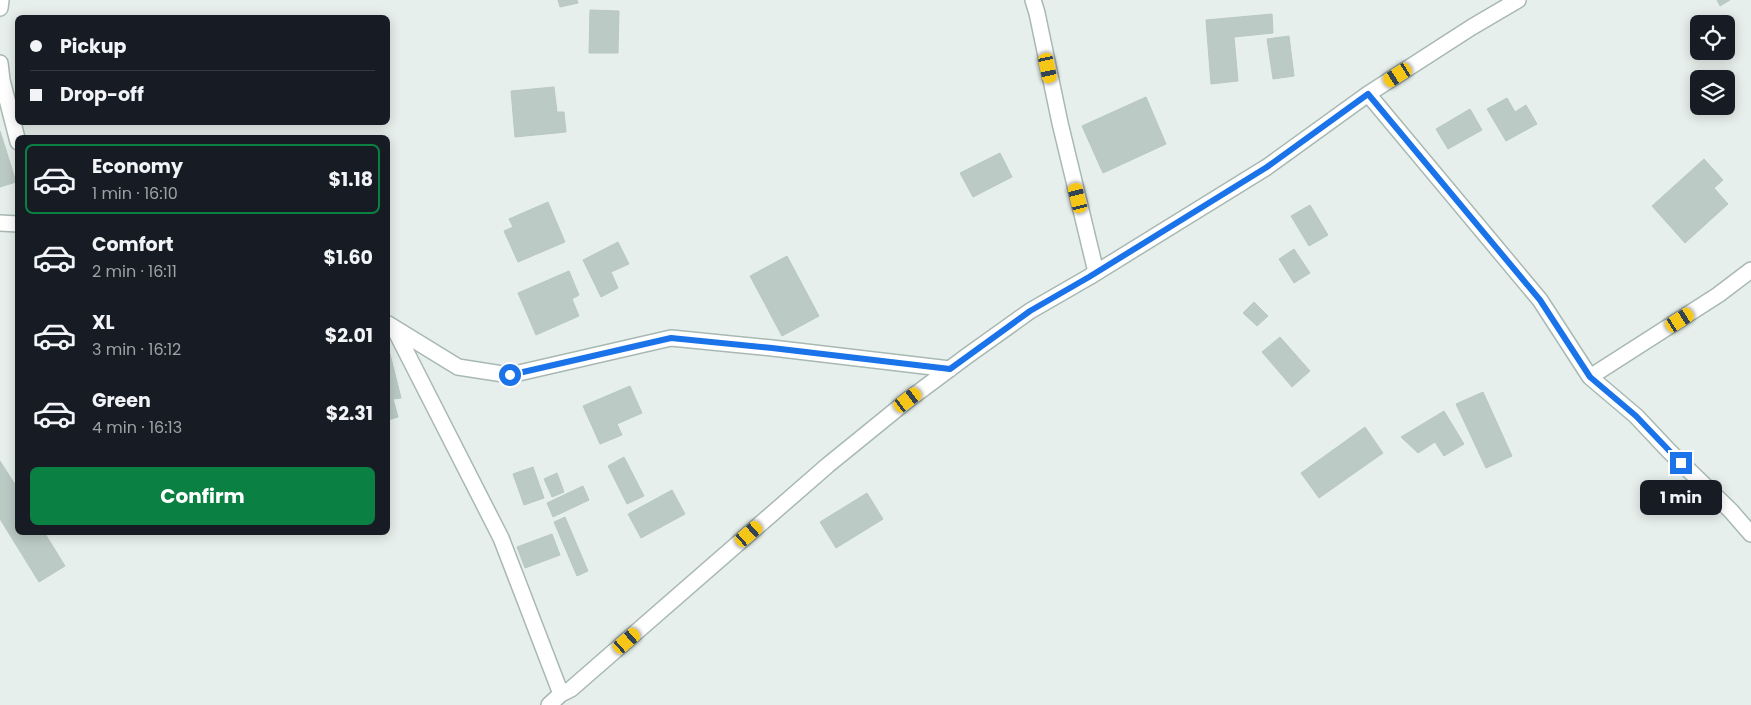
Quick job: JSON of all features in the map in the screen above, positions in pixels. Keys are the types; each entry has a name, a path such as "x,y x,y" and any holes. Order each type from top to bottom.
{"street":[{"path":"0,8 1,0"},
{"path":"1033,0 1096,272"},
{"path":"549,705 561,694 571,689 828,465 908,400 950,369 1030,311 1267,167 1368,94 1472,27 1518,0"},
{"path":"0,62 2,80 16,135"},
{"path":"1368,94 1540,300 1590,377 1636,416 1731,511 1751,534"},
{"path":"0,223 15,224"},
{"path":"1590,377 1703,305 1751,270"},
{"path":"390,326 458,367 510,375 671,338 950,369"},
{"path":"390,326 501,538 561,694"}],"building":[{"path":"558,0 577,0 578,3 560,7"},
{"path":"1717,0 1730,0 1720,6"},
{"path":"590,10 619,11 618,53 589,53"},
{"path":"1272,14 1273,33 1234,37 1238,81 1211,84 1206,20"},
{"path":"1289,36 1294,76 1273,79 1267,39"},
{"path":"554,87 557,112 564,112 566,132 515,137 511,91"},
{"path":"1146,97 1166,144 1103,173 1082,126"},
{"path":"1507,98 1515,112 1526,105 1537,124 1506,141 1487,109"},
{"path":"1470,109 1482,130 1448,149 1436,129"},
{"path":"0,131 15,182 0,187"},
{"path":"1000,153 1012,177 973,197 960,173"},
{"path":"1704,159 1723,180 1714,188 1728,204 1685,243 1652,206"},
{"path":"548,202 565,242 518,262 504,231 513,227 509,219"},
{"path":"1310,205 1328,235 1309,246 1291,216"},
{"path":"618,242 629,264 611,272 618,288 601,297 583,260"},
{"path":"1294,249 1310,273 1294,283 1279,259"},
{"path":"787,256 819,316 782,336 750,276"},
{"path":"569,271 579,295 572,299 579,316 536,335 518,293"},
{"path":"1254,302 1268,316 1257,326 1243,313"},
{"path":"1280,337 1310,371 1292,387 1262,352"},
{"path":"390,354 401,398 393,399 398,417 390,419"},
{"path":"630,386 642,413 617,424 622,435 600,444 583,406"},
{"path":"1483,392 1512,456 1486,468 1456,404"},
{"path":"1444,411 1464,444 1444,456 1435,442 1418,453 1401,437"},
{"path":"1365,427 1383,453 1319,498 1301,473"},
{"path":"624,457 644,496 627,504 608,466"},
{"path":"0,461 15,484 15,535 46,535 65,566 39,582 0,519"},
{"path":"533,467 544,498 524,505 513,474"},
{"path":"557,473 564,492 552,497 544,479"},
{"path":"583,486 589,500 553,517 547,503"},
{"path":"672,490 685,514 641,538 628,514"},
{"path":"867,493 883,519 836,548 820,522"},
{"path":"565,517 588,571 577,576 554,522"},
{"path":"552,534 560,555 525,568 517,547"}],"route":[{"path":"510,375 671,338 950,369 1030,311 1089,277 1267,167 1368,94 1540,300 1590,377 1636,416 1681,463"}]}
